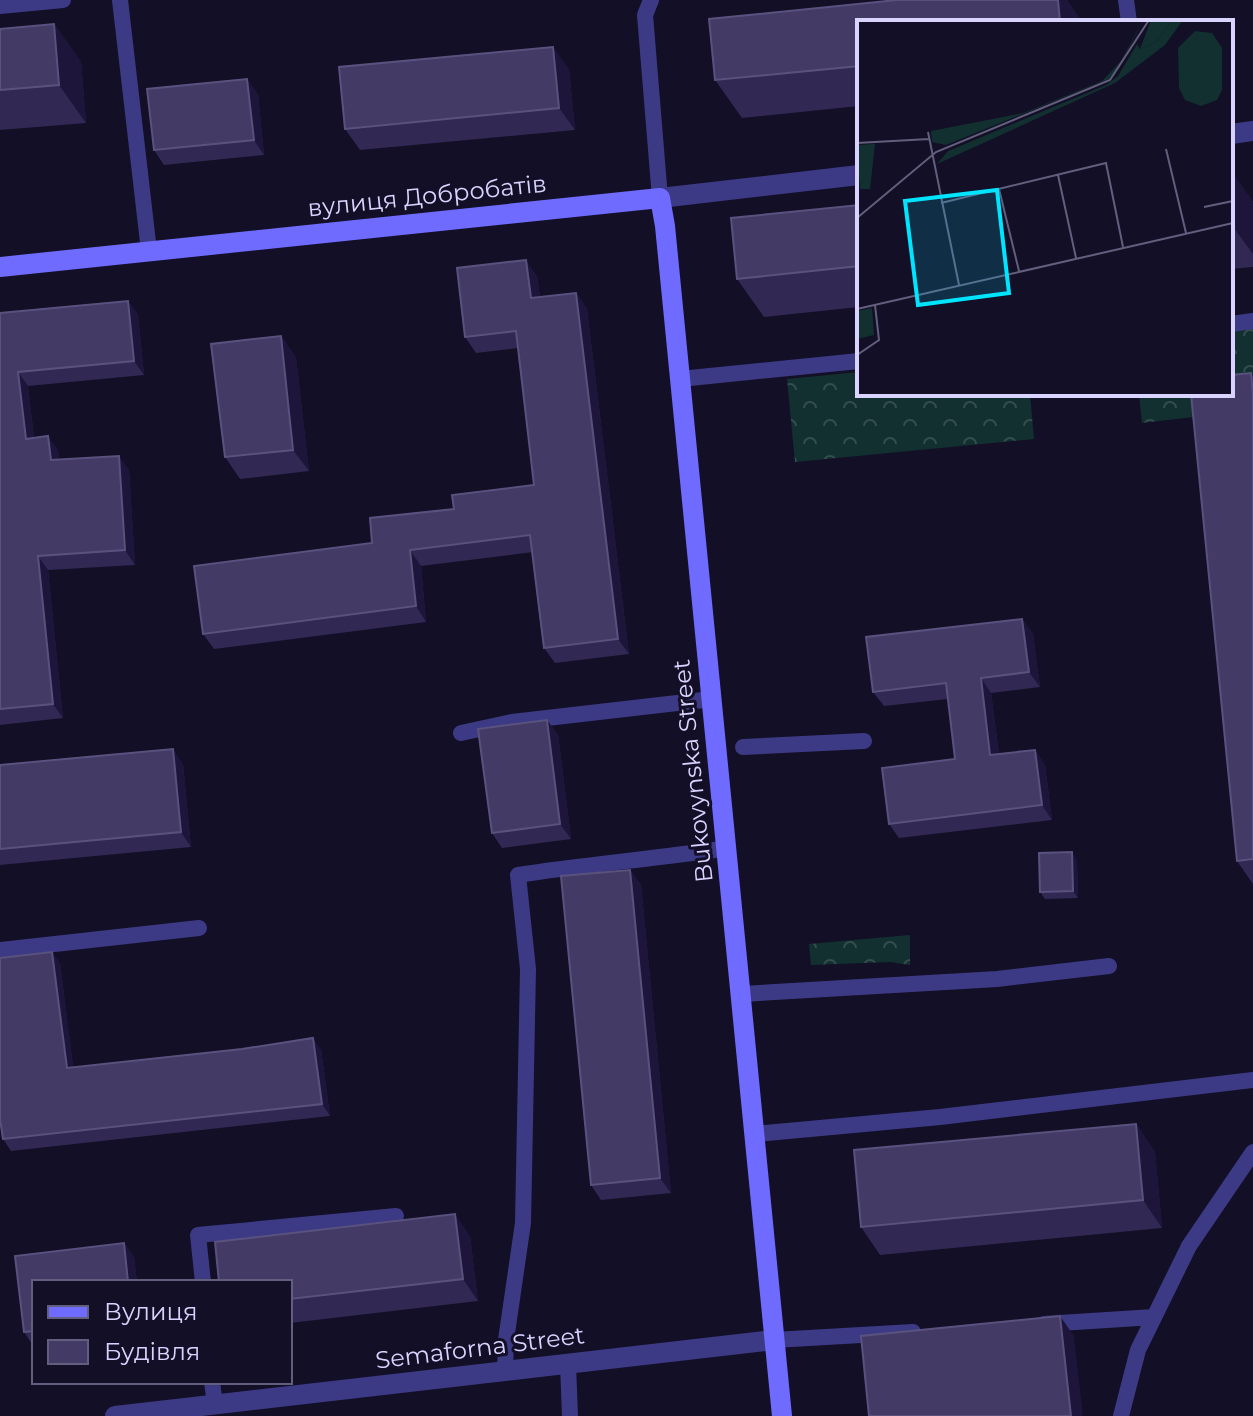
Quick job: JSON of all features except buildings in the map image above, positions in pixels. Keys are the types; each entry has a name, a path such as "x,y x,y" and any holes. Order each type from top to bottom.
{"street":[{"path":"1233,134 1253,131"},
{"name":"вулиця Добробатів","path":"0,267 857,175"},
{"name":"Bukovynska Street","path":"660,198 742,994 774,1340"},
{"path":"774,1340 782,1416"},
{"name":"Semaforna Street","path":"115,1416 774,1340"}],"lane":[{"path":"0,6 63,0"},
{"path":"120,0 149,251"},
{"path":"651,0 645,15 660,198"},
{"path":"1126,0 1129,20"},
{"path":"1233,324 1253,321"},
{"path":"680,379 857,361"},
{"path":"461,733 512,722 712,699"},
{"path":"743,747 864,741"},
{"path":"505,1371 506,1340 523,1223 528,969 518,875 727,848"},
{"path":"0,950 199,928"},
{"path":"742,994 997,979 1109,966"},
{"path":"755,1134 940,1117 1253,1080"},
{"path":"1121,1416 1138,1350 1189,1246 1253,1152"},
{"path":"203,1280 198,1235 396,1216"},
{"path":"1032,1324 1154,1317"},
{"path":"774,1340 924,1331"},
{"path":"568,1364 570,1416"},
{"path":"212,1384 215,1404"}],"green space":[{"path":"1253,327 1253,410 1142,423 1139,396 1233,396 1233,330"},
{"path":"857,372 857,396 1030,396 1034,439 795,462 787,379"},
{"path":"910,935 910,965 890,962 811,965 809,944"}]}
